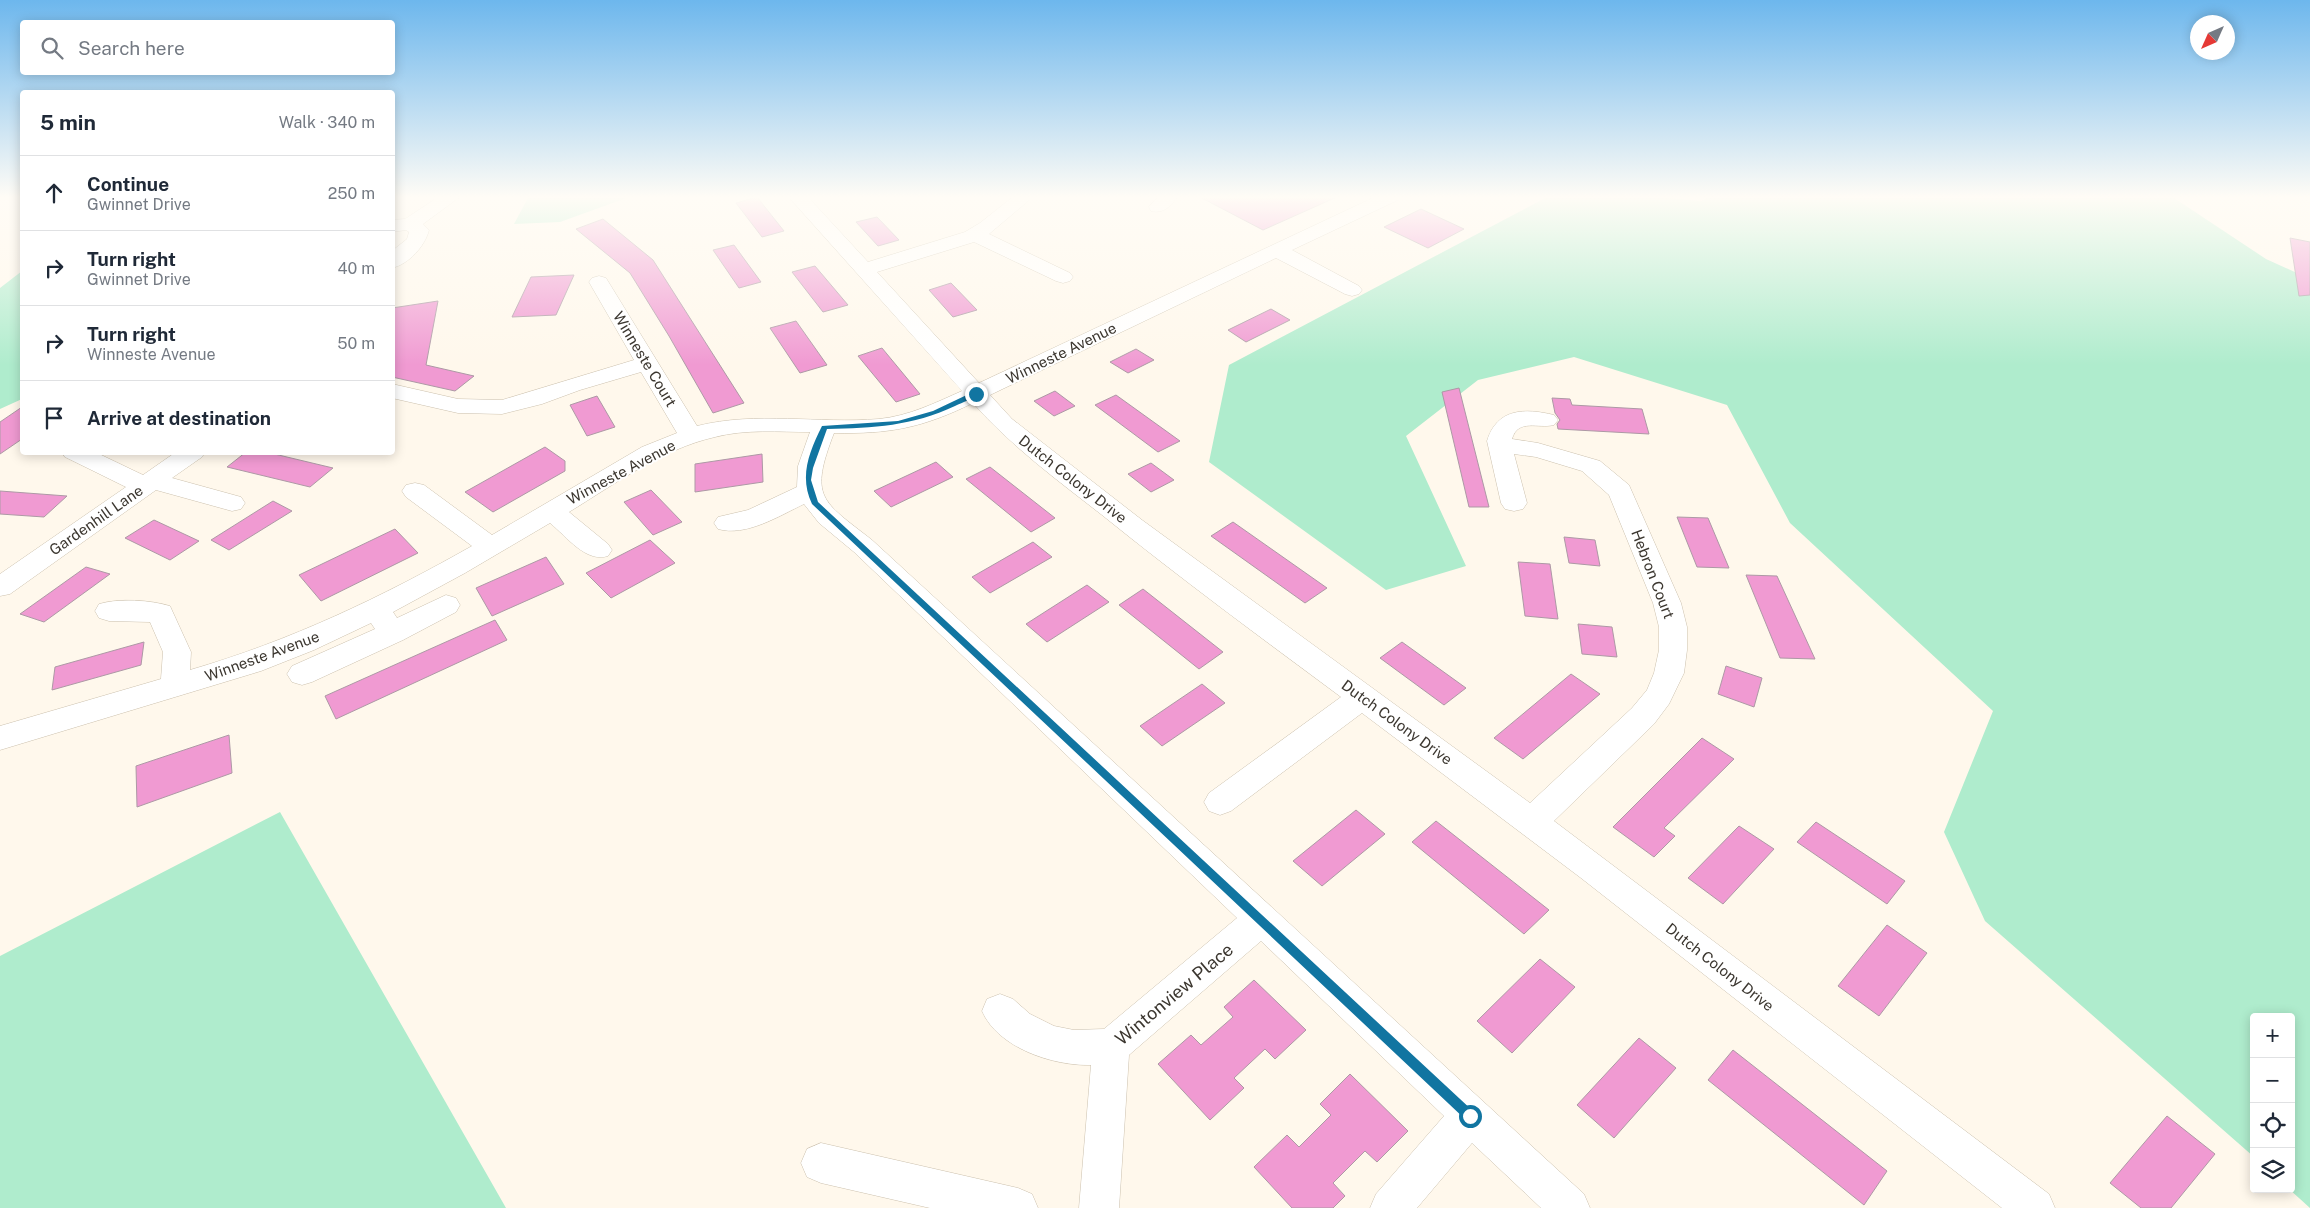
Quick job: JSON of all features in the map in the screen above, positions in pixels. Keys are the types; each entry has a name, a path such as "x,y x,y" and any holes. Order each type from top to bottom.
{"street":[{"name":"Dutch Colony Drive","path":"848,252 1004,424 1030,446 1165,552 1532,822 2035,1208"},
{"path":"864,270 922,252"},
{"path":"1012,252 1063,277"},
{"name":"Winneste Avenue","path":"0,738 175,686 289,649 376,610 651,452 691,436 739,426 879,426 899,423 936,412 1271,252"},
{"path":"1281,252 1352,290"},
{"name":"Winneste Court","path":"599,282 691,436"},
{"path":"395,392 458,406 502,406 534,399 572,385 647,363"},
{"path":"1514,502 1500,445 1502,430 1512,420 1522,417 1546,420"},
{"path":"824,427 809,468 808,480 814,502 823,512 863,546 1570,1208"},
{"name":"Hebron Court","path":"1500,445 1538,450 1591,466 1620,491 1667,603 1673,627 1674,650 1669,674 1658,696 1643,716 1532,822"},
{"path":"81,455 148,484 232,503"},
{"name":"Gardenhill Lane","path":"0,587 189,455"},
{"path":"415,492 490,546"},
{"path":"727,523 755,517 810,492"},
{"path":"551,510 599,550"},
{"path":"302,674 393,633 446,605"},
{"path":"376,610 393,633"},
{"path":"110,611 160,613 177,652 175,686"},
{"path":"1220,802 1362,697"},
{"name":"Wintonview Place","path":"1000,1011 1017,1026 1049,1043 1074,1048 1111,1047 1261,919"},
{"path":"1098,1208 1111,1047"},
{"path":"1390,1208 1470,1116"},
{"path":"820,1163 1018,1208"}],"green space":[{"path":"1442,252 2256,252 2266,259 2310,279 2310,1208 2293,1193 2295,1193 2295,1013 2250,1013 2250,1153 1985,921 1944,832 1993,711 1790,523 1727,405 1574,357 1478,380 1406,436 1466,566 1386,590 1209,462 1229,365"},
{"path":"20,273 20,400 0,409 0,288"},
{"path":"280,812 506,1208 0,1208 0,956"}],"building":[{"path":"605,252 644,252 653,260 744,403 713,413 630,273"},
{"path":"715,252 739,252 761,282 739,288"},
{"path":"2292,252 2310,252 2310,295 2299,296"},
{"path":"815,266 848,305 823,312 792,272"},
{"path":"574,275 556,315 512,317 531,277"},
{"path":"951,283 977,310 953,317 929,290"},
{"path":"438,301 426,365 474,376 455,391 395,378 395,308"},
{"path":"1271,309 1290,320 1246,342 1228,330"},
{"path":"796,321 827,365 800,373 770,328"},
{"path":"882,348 920,394 896,402 858,356"},
{"path":"1136,349 1154,360 1128,373 1110,362"},
{"path":"1459,388 1489,507 1469,507 1442,392"},
{"path":"1055,391 1075,406 1054,416 1034,401"},
{"path":"1116,395 1180,441 1158,452 1095,405"},
{"path":"597,396 615,427 587,436 570,405"},
{"path":"1552,398 1570,399 1572,405 1642,409 1649,434 1558,429 1557,424 1560,420 1555,413"},
{"path":"20,408 20,440 0,454 0,422"},
{"path":"545,447 565,461 565,471 493,512 465,492"},
{"path":"762,454 763,482 695,492 695,464"},
{"path":"242,455 279,455 333,468 310,487 227,467"},
{"path":"936,462 953,477 891,507 874,491"},
{"path":"1151,463 1174,480 1151,492 1128,474"},
{"path":"990,467 1055,518 1031,532 966,479"},
{"path":"651,490 682,522 653,535 624,502"},
{"path":"0,491 67,496 44,517 0,514"},
{"path":"273,501 292,511 229,550 211,540"},
{"path":"1677,517 1708,518 1729,568 1697,567"},
{"path":"154,520 199,541 170,560 125,538"},
{"path":"1233,522 1327,588 1305,603 1211,536"},
{"path":"395,529 418,553 321,601 299,575"},
{"path":"1564,537 1595,540 1600,566 1569,563"},
{"path":"650,540 675,563 611,598 586,573"},
{"path":"1033,542 1052,557 990,593 972,577"},
{"path":"546,557 564,584 492,616 476,588"},
{"path":"1518,562 1550,564 1558,619 1525,616"},
{"path":"86,567 110,574 44,622 20,614"},
{"path":"1746,575 1777,576 1815,659 1780,658"},
{"path":"1087,585 1109,602 1047,642 1026,624"},
{"path":"1143,589 1223,652 1199,669 1119,605"},
{"path":"495,620 507,640 336,719 325,696"},
{"path":"1578,624 1612,627 1617,657 1582,654"},
{"path":"144,642 141,665 52,690 55,667"},
{"path":"1402,642 1466,688 1444,705 1380,658"},
{"path":"1726,666 1762,678 1754,707 1718,694"},
{"path":"1571,674 1600,694 1523,759 1494,738"},
{"path":"1202,684 1225,703 1162,746 1140,726"},
{"path":"229,735 232,773 137,807 136,766"},
{"path":"1702,738 1734,759 1664,828 1675,836 1654,857 1613,827"},
{"path":"1356,810 1385,834 1322,886 1293,861"},
{"path":"1436,821 1549,910 1524,934 1412,842"},
{"path":"1816,822 1905,881 1887,904 1797,842"},
{"path":"1739,826 1774,849 1723,904 1688,878"},
{"path":"1887,925 1927,953 1879,1016 1838,986"},
{"path":"1540,959 1575,987 1512,1053 1477,1021"},
{"path":"1254,980 1306,1030 1275,1059 1265,1049 1234,1078 1244,1088 1210,1120 1158,1064 1191,1035 1201,1045 1233,1017 1224,1007"},
{"path":"1639,1038 1676,1068 1614,1138 1577,1105"},
{"path":"1733,1050 1887,1171 1864,1205 1708,1080"},
{"path":"1350,1074 1408,1131 1377,1162 1365,1151 1333,1183 1345,1196 1333,1208 1292,1208 1254,1167 1287,1135 1299,1147 1331,1115 1320,1104"},
{"path":"2167,1116 2215,1154 2171,1208 2141,1208 2110,1183"}],"route":[{"path":"976,394 936,412 899,423 879,426 824,427 809,468 808,480 814,502 1470,1116"}]}
